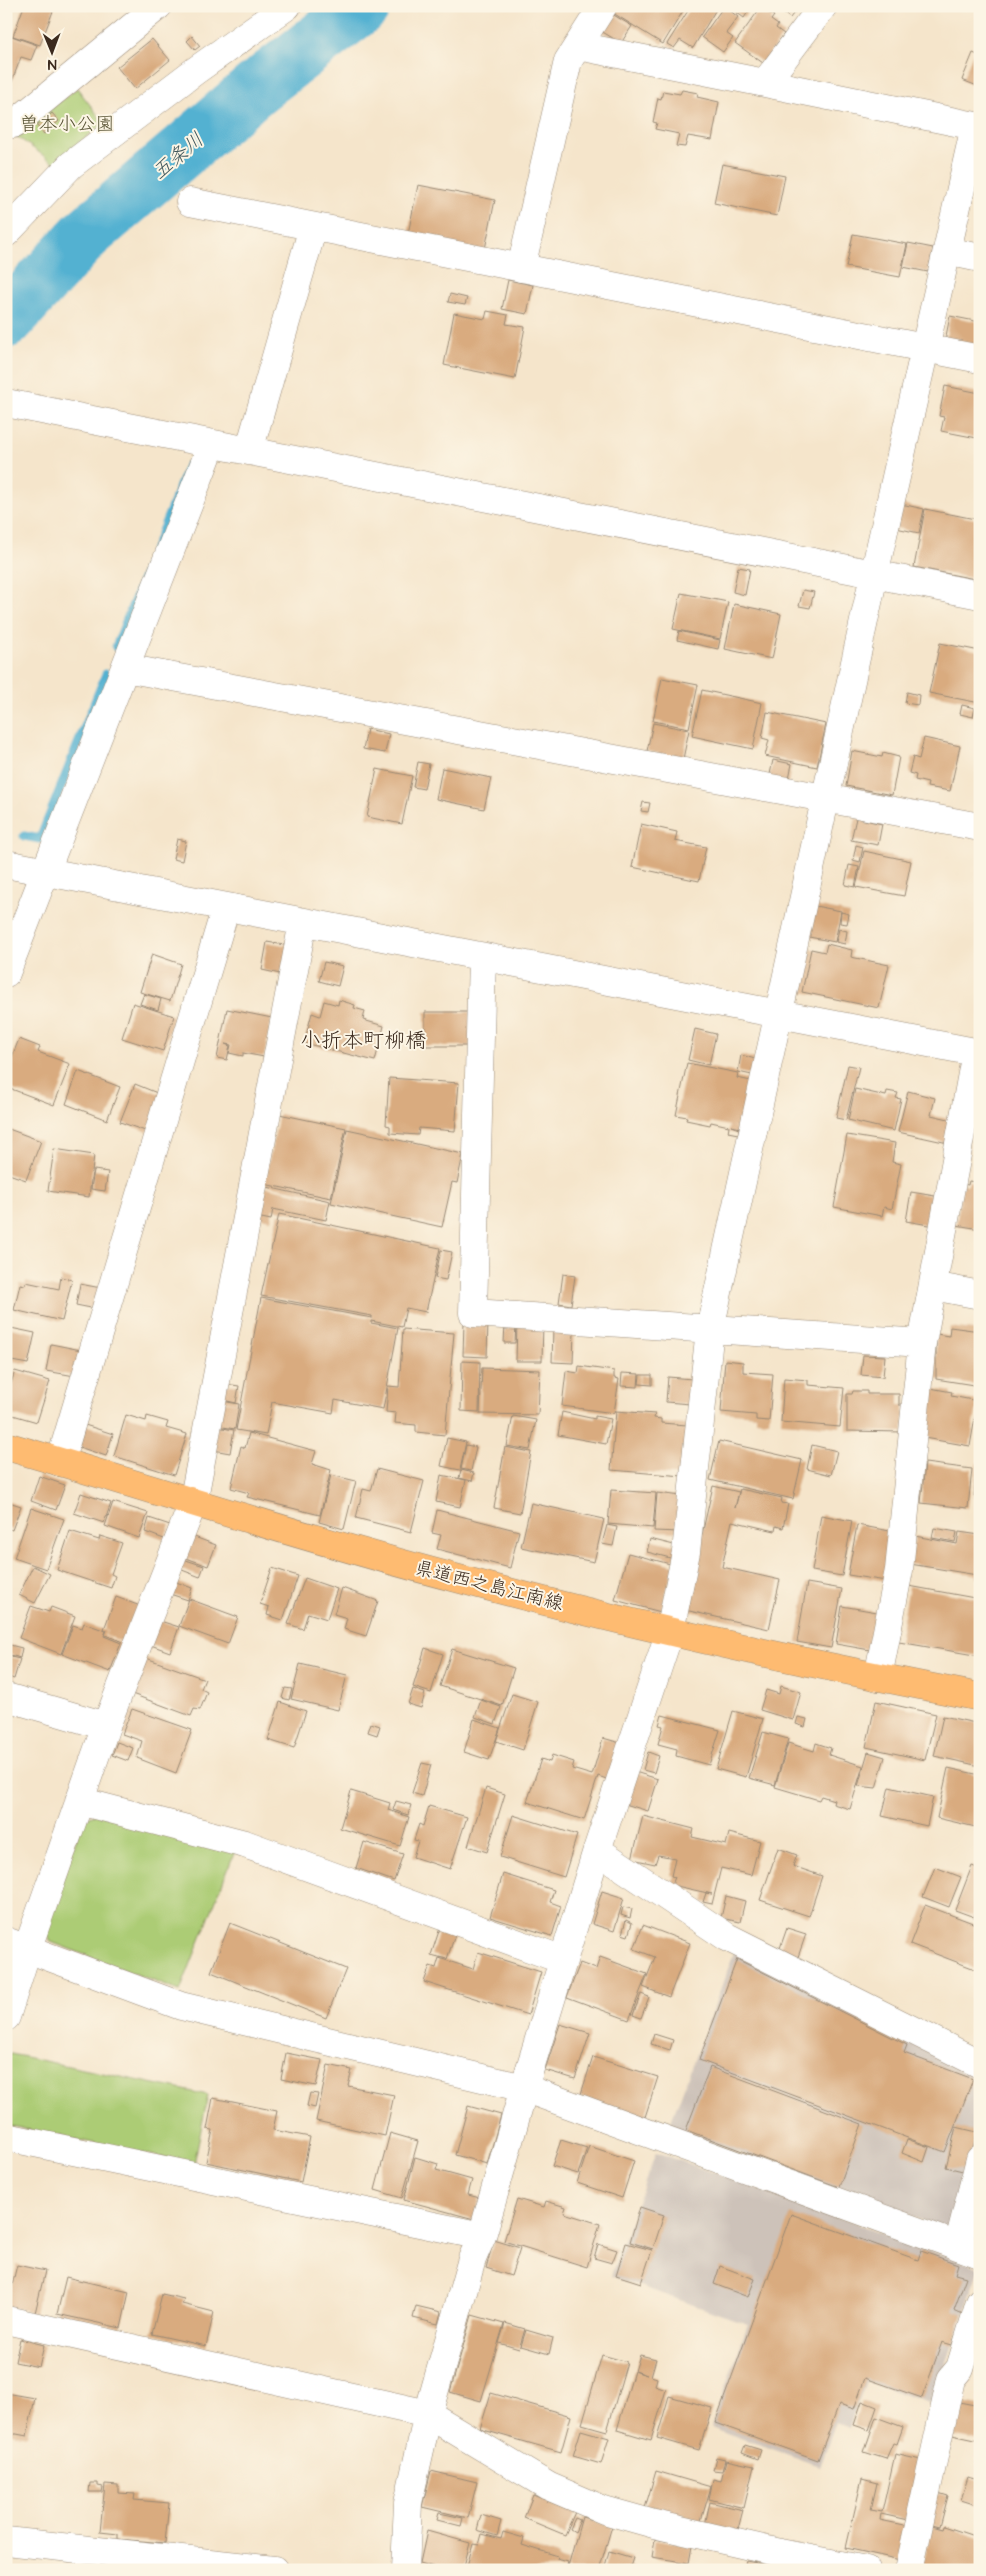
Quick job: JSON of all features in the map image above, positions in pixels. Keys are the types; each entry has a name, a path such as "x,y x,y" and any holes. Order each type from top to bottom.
{"main road":[{"name":"県道西之島江南線","path":"6,1446 192,1503 452,1577 670,1631 878,1677 980,1697"}],"street":[{"path":"14,124 158,6"},
{"path":"6,233 71,165 196,70 287,6"},
{"path":"521,268 568,62 603,6"},
{"path":"765,84 823,6"},
{"path":"405,2570 408,2503 428,2414 472,2259 482,2236 563,1960 597,1850 670,1631 688,1542 710,1329 874,574 977,126 578,46"},
{"path":"190,202 980,359"},
{"path":"249,451 313,227"},
{"path":"947,251 980,258"},
{"path":"6,404 980,595"},
{"path":"6,973 212,444"},
{"path":"125,668 980,827"},
{"path":"6,864 978,1053 922,1343 899,1570 878,1677"},
{"path":"60,1462 226,907"},
{"path":"6,2017 17,1944 79,1801 192,1503 303,922"},
{"path":"482,957 473,1313 922,1343"},
{"path":"934,1286 980,1295"},
{"path":"6,1697 106,1726"},
{"path":"79,1801 245,1844 563,1960"},
{"path":"597,1850 727,1937 980,2064"},
{"path":"17,1944 181,2006 524,2088 791,2183 969,2250 980,2159"},
{"path":"6,2137 482,2236"},
{"path":"909,2570 951,2379 960,2368 980,2302"},
{"path":"6,2320 428,2414 548,2486 604,2510 654,2524 774,2552 866,2570"},
{"path":"6,2541 274,2570"}],"shaded area":[{"path":"735,1950 980,2073 980,2127 954,2223 942,2228 669,2127"},
{"path":"656,2152 980,2268 932,2404 866,2381 849,2427 836,2422 820,2466 711,2427 748,2324 611,2276"}],"green space":[{"name":"曽本小公園","path":"77,88 104,123 54,163 16,136"},
{"path":"97,1813 235,1851 180,1991 51,1942 45,1930 83,1819"},
{"path":"6,2053 208,2095 194,2164 6,2125"}],"building":[{"path":"24,6 55,6 40,45 13,36"},
{"path":"617,6 686,6 663,44 613,13"},
{"path":"691,6 718,6 693,48 680,40 674,48 667,44"},
{"path":"724,6 738,17 726,33 733,38 723,52 702,37"},
{"path":"728,6 752,6 744,18"},
{"path":"774,6 799,6 790,18"},
{"path":"761,7 774,16 771,20 778,25 776,28 784,34 763,63 735,43"},
{"path":"612,14 632,26 621,43 601,31"},
{"path":"6,34 37,45 31,60 21,57 9,89 6,88"},
{"path":"192,36 200,46 195,50 187,41"},
{"path":"152,39 170,60 135,89 117,67"},
{"path":"980,51 980,87 962,80 973,53 978,55"},
{"path":"682,90 698,93 697,97 719,102 712,140 688,136 685,147 676,146 679,134 655,129 657,123 653,122 658,98 661,99 663,91 680,94"},
{"path":"52,113 59,121 44,134 37,126"},
{"path":"722,164 785,176 777,216 714,203"},
{"path":"418,185 495,200 484,254 407,239"},
{"path":"853,234 907,244 900,277 846,267"},
{"path":"908,243 933,248 928,272 903,267"},
{"path":"508,280 533,285 527,314 502,309"},
{"path":"450,294 467,298 465,305 448,302"},
{"path":"487,311 508,315 506,324 525,327 515,379 444,365 454,313 485,319"},
{"path":"950,316 980,322 976,347 945,341"},
{"path":"945,386 980,393 977,438 941,431 944,417 939,416"},
{"path":"901,504 924,509 919,533 896,528"},
{"path":"925,509 980,520 980,580 914,567"},
{"path":"738,567 750,569 745,595 733,592"},
{"path":"803,590 814,592 810,608 799,606"},
{"path":"681,593 728,602 720,639 673,629"},
{"path":"734,604 781,614 772,659 725,649"},
{"path":"679,631 720,640 718,649 677,640"},
{"path":"940,643 980,651 980,703 929,693"},
{"path":"662,678 698,685 689,728 653,721"},
{"path":"702,690 762,703 753,749 692,736"},
{"path":"907,692 919,695 918,705 905,703"},
{"path":"962,705 975,708 973,717 960,714"},
{"path":"767,712 826,724 817,767 765,756 769,740 762,738"},
{"path":"653,723 689,730 683,759 647,751"},
{"path":"367,729 389,734 385,753 363,749"},
{"path":"924,738 960,746 950,791 927,787 928,783 915,780 916,775 909,773 913,757 919,759"},
{"path":"852,751 882,757 883,753 899,757 892,795 846,786"},
{"path":"773,760 792,764 788,783 769,779"},
{"path":"418,762 429,764 424,789 413,787"},
{"path":"442,768 491,778 484,809 436,799"},
{"path":"377,769 412,776 402,824 367,817"},
{"path":"643,802 650,803 648,812 641,811"},
{"path":"856,818 882,824 878,845 851,840"},
{"path":"641,824 677,832 675,841 706,847 699,881 632,867"},
{"path":"177,839 186,841 182,861 173,859"},
{"path":"856,845 863,847 860,862 853,860"},
{"path":"864,851 911,861 904,896 856,887"},
{"path":"849,865 859,867 855,887 845,885"},
{"path":"815,906 841,911 835,942 809,937"},
{"path":"841,912 849,914 847,924 840,923"},
{"path":"839,929 847,931 845,944 836,942"},
{"path":"267,942 290,946 285,975 262,970"},
{"path":"827,944 852,950 851,957 889,965 879,1008 802,992 811,949 825,952"},
{"path":"152,954 181,964 170,1001 140,992"},
{"path":"324,962 343,966 338,986 319,981"},
{"path":"144,994 161,999 158,1010 140,1004"},
{"path":"339,1000 355,1005 354,1008 365,1011 363,1020 384,1026 375,1061 304,1043 312,1013 320,1016 324,1001 338,1005"},
{"path":"133,1003 174,1016 163,1051 122,1038"},
{"path":"227,1009 272,1018 264,1057 243,1053 243,1056 229,1053 231,1045 225,1044 230,1046 227,1060 217,1058"},
{"path":"425,1012 470,1012 470,1046 425,1046"},
{"path":"695,1029 716,1034 709,1065 688,1060"},
{"path":"19,1039 40,1047 38,1052 70,1064 54,1105 6,1087 6,1072"},
{"path":"741,1055 755,1059 752,1075 738,1072"},
{"path":"687,1063 738,1073 737,1078 751,1081 741,1128 731,1126 739,1129 738,1134 728,1132 729,1126 711,1122 710,1125 686,1120 687,1117 676,1115"},
{"path":"848,1065 859,1067 846,1120 836,1118"},
{"path":"78,1071 120,1087 107,1120 66,1104"},
{"path":"389,1078 459,1083 455,1131 419,1128 418,1135 390,1133 390,1126 386,1125"},
{"path":"135,1084 162,1095 148,1132 120,1122"},
{"path":"855,1089 886,1096 887,1091 898,1093 896,1098 901,1099 894,1131 848,1120"},
{"path":"908,1091 935,1098 931,1115 953,1120 948,1143 898,1132"},
{"path":"279,1114 346,1128 331,1198 264,1184"},
{"path":"6,1128 41,1141 26,1180 6,1173"},
{"path":"347,1129 463,1154 457,1183 452,1182 442,1227 331,1203"},
{"path":"847,1135 895,1143 892,1162 901,1164 892,1209 884,1207 882,1216 834,1207"},
{"path":"54,1149 94,1155 89,1197 48,1191"},
{"path":"94,1170 108,1172 105,1191 91,1189"},
{"path":"969,1181 980,1183 980,1229 956,1225 963,1184 968,1185"},
{"path":"267,1187 330,1201 326,1220 273,1209 271,1220 252,1216"},
{"path":"911,1192 941,1197 935,1226 906,1221"},
{"path":"279,1214 440,1248 426,1312 406,1308 402,1327 371,1321 371,1323 398,1328 383,1409 335,1400 333,1413 272,1402 266,1435 236,1430 261,1298 372,1318 372,1316 261,1296"},
{"path":"441,1250 452,1252 446,1280 435,1278"},
{"path":"563,1274 575,1276 571,1305 559,1303"},
{"path":"61,1277 72,1280 62,1321 14,1310 20,1284 25,1285 26,1282 59,1289"},
{"path":"80,1284 101,1288 96,1309 76,1305"},
{"path":"464,1321 488,1322 487,1357 463,1356"},
{"path":"505,1323 516,1323 515,1343 504,1343"},
{"path":"517,1323 543,1324 542,1361 516,1361"},
{"path":"6,1327 35,1333 28,1364 6,1360"},
{"path":"950,1327 980,1331 980,1386 936,1379 936,1334 949,1336"},
{"path":"403,1329 454,1333 445,1435 416,1432 416,1425 395,1423 396,1413 386,1412 388,1386 399,1387"},
{"path":"553,1329 574,1330 573,1363 552,1362"},
{"path":"51,1344 81,1350 75,1376 46,1371"},
{"path":"863,1355 885,1356 883,1377 861,1375"},
{"path":"725,1360 743,1362 743,1372 773,1374 769,1421 756,1420 756,1415 721,1412"},
{"path":"462,1361 480,1362 479,1412 461,1411"},
{"path":"579,1366 614,1371 614,1378 619,1379 614,1413 562,1406 566,1371 578,1373"},
{"path":"482,1368 540,1370 538,1415 480,1414"},
{"path":"15,1371 50,1381 37,1422 6,1413 6,1399"},
{"path":"622,1373 639,1374 638,1387 621,1386"},
{"path":"640,1375 652,1375 652,1385 639,1384"},
{"path":"668,1377 692,1379 690,1404 666,1402"},
{"path":"784,1378 808,1380 808,1385 844,1388 840,1427 781,1422"},
{"path":"226,1384 239,1386 236,1403 223,1400"},
{"path":"930,1388 952,1392 951,1396 978,1401 970,1446 924,1438"},
{"path":"853,1391 867,1391 867,1394 899,1394 899,1405 904,1405 904,1432 847,1431 847,1394 852,1394"},
{"path":"222,1401 239,1404 235,1429 217,1426"},
{"path":"616,1411 655,1414 654,1418 661,1419 661,1423 687,1425 683,1476 611,1470"},
{"path":"562,1412 595,1419 595,1416 611,1419 606,1444 558,1435"},
{"path":"126,1415 146,1421 147,1416 168,1422 166,1428 187,1434 174,1475 114,1456"},
{"path":"513,1416 536,1420 530,1450 507,1446"},
{"path":"85,1425 113,1434 106,1456 79,1447"},
{"path":"217,1427 234,1430 230,1453 213,1450"},
{"path":"249,1433 316,1451 312,1464 331,1470 320,1515 247,1497 249,1493 231,1488 241,1446 245,1448"},
{"path":"447,1438 466,1442 460,1470 441,1466"},
{"path":"719,1441 802,1460 793,1499 710,1480"},
{"path":"466,1445 476,1447 471,1471 461,1469"},
{"path":"812,1445 837,1451 831,1475 807,1469"},
{"path":"505,1447 531,1452 520,1513 494,1508"},
{"path":"925,1463 972,1469 968,1508 921,1503"},
{"path":"977,1463 980,1464 980,1496 974,1496"},
{"path":"377,1469 424,1481 411,1532 356,1518 363,1489 371,1491"},
{"path":"461,1470 474,1473 472,1481 459,1478"},
{"path":"331,1475 356,1481 344,1529 319,1522"},
{"path":"441,1475 466,1480 460,1507 436,1502"},
{"path":"39,1476 65,1485 56,1510 31,1501"},
{"path":"713,1486 739,1492 735,1508 740,1489 782,1498 781,1503 788,1504 783,1528 776,1526 775,1531 732,1521 722,1567 780,1580 769,1629 685,1610"},
{"path":"611,1490 656,1493 653,1528 608,1524"},
{"path":"81,1493 111,1503 104,1523 74,1513"},
{"path":"657,1493 682,1496 679,1532 654,1531"},
{"path":"6,1501 21,1506 12,1530 6,1528"},
{"path":"113,1502 148,1513 139,1538 105,1526"},
{"path":"531,1503 604,1519 594,1562 521,1547"},
{"path":"31,1508 64,1519 46,1569 14,1558"},
{"path":"437,1510 519,1531 510,1568 437,1549 441,1535 432,1533"},
{"path":"821,1515 852,1521 842,1576 812,1571"},
{"path":"149,1518 170,1525 164,1539 145,1532"},
{"path":"607,1525 617,1527 613,1546 602,1544"},
{"path":"857,1525 890,1531 886,1581 848,1575"},
{"path":"934,1528 957,1532 955,1542 932,1538"},
{"path":"70,1531 99,1540 100,1536 122,1543 111,1574 115,1576 111,1588 57,1570"},
{"path":"959,1532 980,1535 980,1579 976,1578 977,1575 910,1564 915,1536 957,1544"},
{"path":"189,1535 216,1545 208,1566 181,1556"},
{"path":"650,1539 678,1546 674,1559 647,1552"},
{"path":"628,1553 674,1565 661,1612 615,1600"},
{"path":"180,1558 204,1566 200,1577 177,1568"},
{"path":"33,1566 50,1574 35,1603 19,1595"},
{"path":"272,1568 298,1576 283,1620 267,1615 269,1607 260,1604"},
{"path":"305,1578 337,1589 327,1619 308,1613 303,1629 288,1624"},
{"path":"171,1580 192,1588 188,1600 167,1593"},
{"path":"807,1583 842,1589 831,1648 797,1642"},
{"path":"909,1586 980,1599 980,1656 899,1642"},
{"path":"342,1588 378,1601 366,1636 344,1629 347,1618 334,1614"},
{"path":"116,1597 143,1607 129,1644 105,1635 107,1630 104,1629"},
{"path":"189,1599 238,1617 228,1644 179,1626"},
{"path":"31,1606 49,1612 51,1607 75,1616 61,1654 19,1638"},
{"path":"842,1606 877,1612 870,1650 836,1644"},
{"path":"157,1620 179,1627 170,1652 148,1644"},
{"path":"84,1623 106,1631 104,1636 121,1643 110,1672 62,1654 73,1625 82,1628"},
{"path":"10,1645 22,1648 20,1658 7,1654"},
{"path":"425,1648 443,1654 431,1693 413,1687"},
{"path":"452,1649 514,1668 502,1706 440,1686"},
{"path":"6,1656 20,1659 14,1679 6,1676"},
{"path":"146,1658 205,1679 201,1689 207,1692 200,1710 194,1709 191,1716 132,1694"},
{"path":"300,1664 347,1675 338,1710 291,1699"},
{"path":"781,1686 801,1692 793,1720 760,1710 766,1690 779,1694"},
{"path":"285,1688 292,1689 289,1700 282,1698"},
{"path":"413,1689 425,1693 421,1708 408,1704"},
{"path":"512,1694 538,1702 523,1750 496,1741"},
{"path":"481,1700 501,1707 495,1724 475,1717"},
{"path":"876,1701 936,1714 925,1760 866,1747"},
{"path":"280,1702 306,1711 294,1748 268,1740"},
{"path":"132,1709 192,1730 176,1773 137,1758 142,1741 122,1734"},
{"path":"733,1711 763,1719 746,1777 716,1769"},
{"path":"662,1715 720,1730 709,1765 676,1756 677,1749 658,1744 663,1726 659,1725"},
{"path":"943,1716 980,1724 980,1766 934,1756"},
{"path":"798,1717 807,1719 805,1727 796,1724"},
{"path":"474,1719 500,1728 489,1760 464,1752"},
{"path":"371,1723 380,1726 377,1735 368,1732"},
{"path":"763,1732 788,1739 775,1785 749,1778"},
{"path":"603,1738 624,1744 612,1781 598,1776 584,1820 527,1802 541,1759 550,1762 552,1755 574,1762 572,1769 592,1775"},
{"path":"117,1742 133,1748 128,1761 112,1755"},
{"path":"788,1743 814,1751 816,1743 831,1748 829,1755 863,1766 850,1809 833,1804 834,1800 821,1796 819,1800 775,1787"},
{"path":"648,1752 659,1756 654,1773 643,1770"},
{"path":"868,1752 885,1757 876,1788 858,1786"},
{"path":"422,1763 431,1765 422,1796 412,1793"},
{"path":"948,1768 980,1775 980,1828 937,1818"},
{"path":"635,1772 658,1779 648,1811 625,1804"},
{"path":"889,1787 933,1797 927,1826 882,1816"},
{"path":"486,1788 505,1794 487,1852 468,1846"},
{"path":"351,1791 390,1803 388,1810 409,1817 400,1846 340,1828"},
{"path":"396,1801 411,1805 408,1815 393,1810"},
{"path":"429,1806 467,1817 450,1869 413,1857 418,1841 414,1840 419,1824 423,1826"},
{"path":"513,1815 577,1835 564,1877 500,1857"},
{"path":"643,1816 694,1829 692,1837 726,1845 729,1833 760,1841 751,1875 721,1868 712,1904 703,1902 706,1893 712,1894 672,1885 675,1877 671,1876 675,1858 658,1855 655,1864 632,1859"},
{"path":"364,1842 403,1854 394,1881 356,1868"},
{"path":"778,1848 797,1855 793,1866 822,1876 809,1916 760,1900"},
{"path":"972,1866 980,1869 980,1902 974,1917 955,1910"},
{"path":"935,1867 961,1877 949,1907 923,1897"},
{"path":"503,1874 554,1890 550,1902 561,1906 552,1936 490,1917"},
{"path":"602,1891 624,1898 614,1931 592,1924"},
{"path":"726,1896 745,1901 740,1922 721,1918"},
{"path":"925,1905 978,1925 980,1921 980,1971 910,1944"},
{"path":"623,1907 632,1909 630,1918 621,1915"},
{"path":"626,1920 632,1923 628,1936 622,1934"},
{"path":"230,1923 346,1969 326,2018 211,1972"},
{"path":"643,1925 690,1943 669,1997 643,1987 655,1957 634,1949"},
{"path":"440,1928 456,1932 447,1959 431,1955"},
{"path":"787,1928 806,1934 798,1957 779,1951"},
{"path":"478,1952 541,1972 528,2015 424,1982 430,1966 436,1968 439,1958 473,1969"},
{"path":"600,1957 647,1974 629,2020 567,1997 580,1963 596,1969"},
{"path":"737,1959 907,2045 904,2053 973,2079 945,2152 699,2060"},
{"path":"641,1994 649,1997 641,2018 633,2015"},
{"path":"560,2024 590,2033 575,2079 545,2070"},
{"path":"654,2034 673,2040 670,2050 651,2044"},
{"path":"286,2053 322,2060 316,2086 281,2079"},
{"path":"593,2057 658,2077 645,2117 580,2097"},
{"path":"328,2065 352,2070 348,2086 394,2095 385,2136 316,2121"},
{"path":"710,2067 862,2124 839,2187 686,2130"},
{"path":"310,2093 318,2094 315,2108 307,2106"},
{"path":"213,2098 277,2111 273,2130 310,2137 301,2182 206,2162 213,2130 207,2129"},
{"path":"468,2106 501,2115 487,2164 455,2155"},
{"path":"956,2127 977,2132 967,2172 946,2167"},
{"path":"390,2133 418,2141 402,2198 375,2190"},
{"path":"907,2139 929,2147 924,2162 902,2153"},
{"path":"561,2140 587,2148 578,2174 552,2166"},
{"path":"589,2146 634,2161 622,2198 577,2183"},
{"path":"415,2157 438,2164 436,2170 472,2180 468,2195 480,2198 474,2219 404,2200"},
{"path":"517,2199 544,2207 546,2201 566,2207 564,2213 600,2224 587,2267 504,2241"},
{"path":"640,2207 664,2215 653,2249 630,2242"},
{"path":"791,2214 918,2260 921,2251 958,2264 955,2274 966,2277 954,2310 963,2314 952,2345 942,2342 922,2398 865,2378 854,2409 839,2404 818,2460 715,2423"},
{"path":"494,2240 520,2248 511,2276 486,2268"},
{"path":"626,2243 652,2250 641,2283 616,2275"},
{"path":"598,2244 617,2250 612,2263 594,2258"},
{"path":"17,2265 45,2271 35,2313 7,2306"},
{"path":"720,2266 755,2279 748,2297 714,2284"},
{"path":"66,2277 129,2292 121,2328 57,2314"},
{"path":"162,2294 184,2299 182,2304 214,2312 206,2346 152,2334"},
{"path":"416,2306 441,2312 438,2324 413,2318"},
{"path":"472,2315 504,2324 481,2401 450,2392"},
{"path":"505,2323 525,2329 519,2349 499,2343"},
{"path":"526,2330 553,2338 549,2354 521,2346"},
{"path":"20,2339 44,2345 39,2367 15,2362"},
{"path":"602,2355 627,2362 607,2431 582,2424"},
{"path":"640,2355 656,2359 651,2376 657,2378 655,2386 666,2390 651,2440 617,2430 634,2371 647,2375 635,2371"},
{"path":"6,2393 35,2398 27,2436 6,2432"},
{"path":"491,2393 571,2416 561,2452 480,2429"},
{"path":"669,2396 712,2408 699,2450 657,2438"},
{"path":"862,2401 877,2407 869,2430 854,2425"},
{"path":"959,2402 980,2406 980,2441 952,2435"},
{"path":"876,2417 903,2427 897,2444 893,2443 886,2459 864,2452"},
{"path":"581,2430 609,2438 601,2464 573,2456"},
{"path":"745,2445 761,2450 758,2459 742,2453"},
{"path":"895,2454 925,2461 912,2521 881,2514 880,2520 913,2527 905,2561 846,2548 862,2479 877,2483 871,2510 882,2512"},
{"path":"716,2457 725,2459 722,2471 713,2470"},
{"path":"726,2460 754,2466 744,2508 709,2499 713,2479 721,2481"},
{"path":"431,2471 477,2482 468,2518 422,2507"},
{"path":"656,2471 711,2487 700,2524 645,2508"},
{"path":"968,2477 980,2480 980,2506 961,2500"},
{"path":"90,2483 98,2483 98,2486 103,2487 102,2492 89,2492"},
{"path":"105,2484 118,2485 118,2493 135,2494 134,2500 169,2503 165,2543 118,2539 118,2534 100,2532"},
{"path":"932,2491 948,2496 940,2527 924,2523"},
{"path":"533,2495 575,2512 565,2535 524,2518"},
{"path":"710,2502 743,2510 737,2533 705,2525"},
{"path":"439,2513 463,2518 461,2526 437,2520"},
{"path":"481,2515 501,2521 497,2536 477,2530"},
{"path":"582,2517 612,2526 599,2570 567,2570"},
{"path":"575,2518 580,2520 575,2532 570,2529"},
{"path":"932,2526 943,2529 944,2526 980,2538 980,2570 921,2568"},
{"path":"427,2531 470,2543 463,2570 444,2570 420,2563"},
{"path":"503,2532 524,2538 522,2545 558,2556 557,2559 568,2562 566,2570 466,2570 473,2544 479,2545 482,2534 501,2539"},
{"path":"655,2539 692,2546 689,2563 652,2557"},
{"path":"609,2551 633,2558 630,2567 638,2570 604,2570"},
{"path":"746,2561 773,2566 773,2570 744,2570"}],"waterway":[{"name":"五条川","path":"6,321 85,235 255,89 363,6"},
{"path":"116,647 188,466"},
{"path":"24,836 40,839 106,674"}],"district":[{"name":"小折本町柳橋","path":"363,1040"}]}
